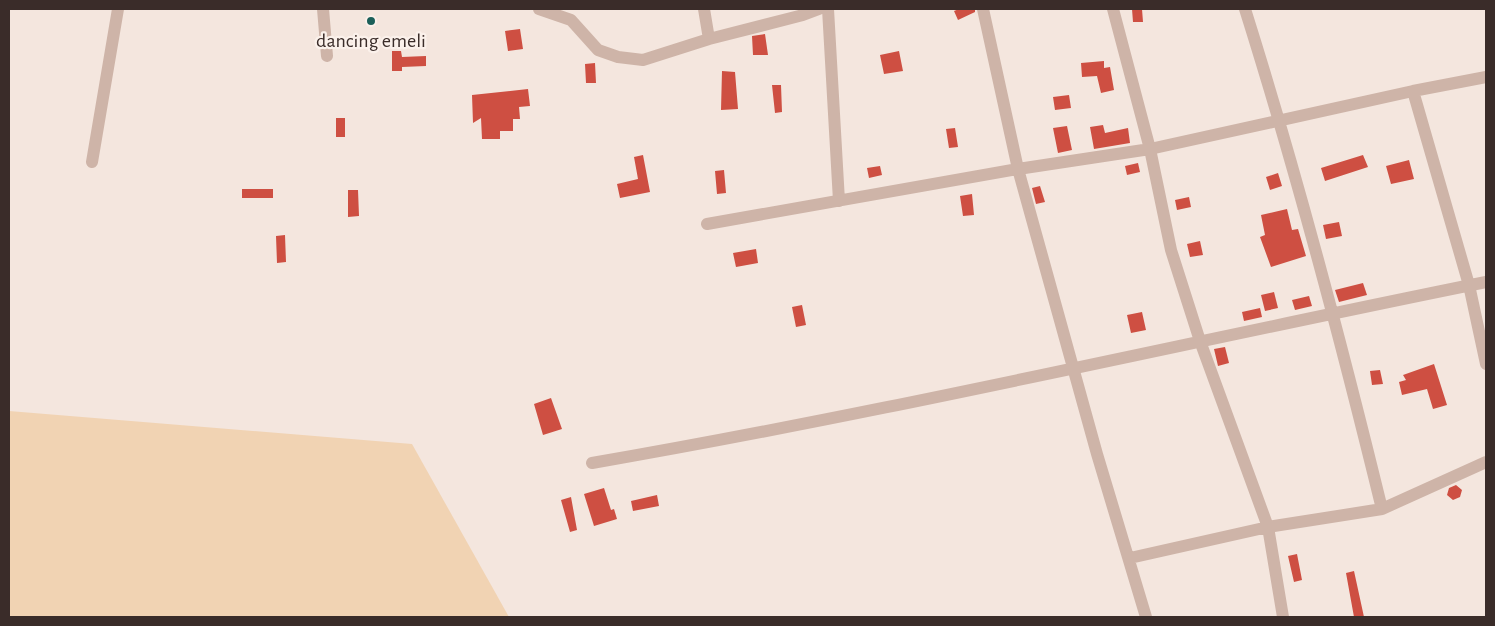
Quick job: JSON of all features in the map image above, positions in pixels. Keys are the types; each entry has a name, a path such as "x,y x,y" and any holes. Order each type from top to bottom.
{"street":[{"path":"92,162 118,9"},
{"path":"324,9 328,56"},
{"path":"539,9 571,14 598,50 618,57 644,60 709,39 803,15 818,9"},
{"path":"704,9 709,39"},
{"path":"828,9 839,200"},
{"path":"983,9 1018,169 1097,454 1130,558 1146,617"},
{"path":"1113,9 1150,149 1171,250 1200,342 1268,527 1284,617"},
{"path":"1245,9 1280,121 1334,312 1382,509"},
{"path":"707,224 1018,169 1150,149 1413,91 1486,77"},
{"path":"1413,91 1469,285 1486,364"},
{"path":"592,463 753,435 1074,370 1334,312 1486,282"},
{"path":"1130,558 1268,527 1382,509 1486,462"}],"sand":[{"path":"9,411 412,444 509,617 9,617"}],"building":[{"path":"959,9 975,9 975,12 958,20 954,11"},
{"path":"1132,9 1142,9 1143,22 1133,22"},
{"path":"520,29 523,49 508,51 505,31"},
{"path":"765,34 768,55 753,55 752,36"},
{"path":"392,51 401,51 402,57 426,56 426,66 402,67 402,71 392,71"},
{"path":"899,51 903,71 884,74 880,55"},
{"path":"1104,61 1104,68 1110,67 1114,90 1101,93 1097,76 1082,77 1081,63"},
{"path":"595,63 596,83 586,83 585,64"},
{"path":"722,71 735,72 738,109 721,110"},
{"path":"772,85 781,85 782,112 775,113"},
{"path":"528,89 530,106 519,107 520,119 513,119 513,131 500,131 500,139 482,139 481,118 473,123 472,95"},
{"path":"1069,95 1071,108 1055,110 1053,97"},
{"path":"336,118 345,118 345,137 336,137"},
{"path":"1103,125 1105,133 1128,128 1130,143 1094,149 1090,127"},
{"path":"1067,126 1072,150 1058,153 1053,128"},
{"path":"955,128 958,147 949,148 946,129"},
{"path":"643,155 650,192 620,198 617,184 638,179 634,157"},
{"path":"1363,155 1368,167 1325,181 1321,168"},
{"path":"1409,160 1414,179 1391,184 1386,166"},
{"path":"1138,163 1140,172 1127,175 1125,166"},
{"path":"880,166 882,175 869,178 867,168"},
{"path":"724,170 726,193 717,194 715,171"},
{"path":"1278,173 1282,186 1270,190 1266,177"},
{"path":"1040,186 1045,202 1036,204 1032,188"},
{"path":"242,189 273,189 273,198 242,198"},
{"path":"348,190 358,190 359,216 348,217"},
{"path":"972,194 974,215 963,216 960,196"},
{"path":"1189,197 1191,207 1177,210 1175,200"},
{"path":"1287,209 1292,230 1298,229 1306,256 1271,267 1260,237 1265,235 1261,215"},
{"path":"1339,222 1342,236 1326,239 1323,225"},
{"path":"285,235 286,262 277,263 276,236"},
{"path":"1200,241 1203,255 1190,257 1187,244"},
{"path":"756,249 758,263 736,267 733,253"},
{"path":"1363,283 1367,295 1339,302 1335,290"},
{"path":"1274,292 1278,308 1265,311 1261,295"},
{"path":"1309,296 1312,306 1295,310 1292,300"},
{"path":"802,305 806,325 796,327 792,307"},
{"path":"1260,308 1262,317 1244,321 1242,312"},
{"path":"1142,312 1146,330 1131,333 1127,315"},
{"path":"1225,347 1229,363 1218,366 1214,349"},
{"path":"1434,364 1447,405 1433,409 1427,389 1402,395 1399,382 1406,380 1403,375"},
{"path":"1380,370 1383,384 1372,385 1370,371"},
{"path":"551,398 562,429 543,435 534,404"},
{"path":"1456,485 1462,490 1460,497 1453,500 1447,495 1449,488"},
{"path":"604,488 611,510 614,509 617,519 594,526 584,494"},
{"path":"657,495 659,506 633,511 631,501"},
{"path":"571,497 577,530 570,532 561,500"},
{"path":"1297,554 1302,580 1294,582 1288,556"},
{"path":"1354,571 1364,617 1354,617 1346,573"}],"place":[{"name":"dancing emeli","path":"371,21"}]}
